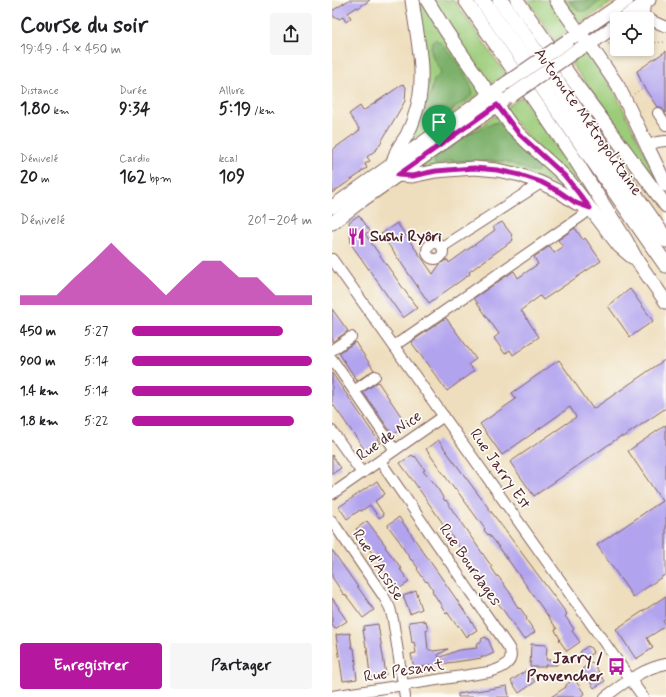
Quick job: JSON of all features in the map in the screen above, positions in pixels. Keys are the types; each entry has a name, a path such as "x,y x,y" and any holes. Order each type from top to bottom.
{"highway":[{"name":"Autoroute Métropolitaine","path":"482,0 666,265"},
{"name":"Autoroute Métropolitaine","path":"500,0 666,240"}],"main road":[{"path":"332,223 395,170 397,151 413,122 421,90 421,75 412,0"},
{"path":"427,0 439,21 493,100 519,134 564,175 619,246 638,262"},
{"path":"465,0 574,158 626,240 638,262 666,302"},
{"path":"517,0 575,83 666,206"},
{"path":"556,0 589,43 618,86 666,185"},
{"path":"332,208 395,170 570,47 580,32 627,0"},
{"path":"635,12 647,2"},
{"path":"570,47 589,43 610,30"},
{"path":"395,170 412,176 443,170 474,168 505,172 541,182 560,192 576,203 590,208"}],"street":[{"path":"647,2 644,14 646,18 666,27"},
{"path":"654,28 666,33"},
{"path":"658,113 666,125"},
{"path":"647,146 657,142 666,141"},
{"path":"442,247 541,182"},
{"path":"394,346 583,215 590,208"},
{"name":"Rue Jarry Est","path":"332,259 643,697"},
{"path":"332,350 351,337"},
{"path":"332,359 395,450"},
{"path":"354,391 375,376"},
{"name":"Rue de Nice","path":"332,494 444,416"},
{"path":"332,431 362,473"},
{"name":"Rue Bourdages","path":"380,461 511,652 511,658 508,663 498,670 480,674"},
{"name":"Rue d'Assise","path":"332,521 390,608 405,697"},
{"path":"604,697 650,668 666,664"},
{"name":"Rue Pesant","path":"332,696 480,674"}],"path":[{"path":"654,43 666,42"},
{"path":"604,44 610,44"},
{"path":"632,96 644,87"}],"green space":[{"path":"416,0 420,0 433,22 471,77 469,78 480,90 477,96 406,148 418,121","holes":["435,39 469,98 433,126 423,120 426,102 430,96 434,80 441,73 431,48"]},
{"path":"432,0 454,0 506,74 489,86"},
{"path":"527,0 551,0 570,30 555,41"},
{"path":"564,0 569,0 578,10 585,11 589,10 602,0 615,0 582,22 577,20"},
{"path":"569,0 602,0 589,9 582,11 578,10"},
{"path":"435,39 444,46 455,59 470,84 472,95 433,126 426,128 423,125 423,120 426,102 430,96 434,80 441,73 431,51 432,43"},
{"path":"585,53 588,53 616,94 660,184 659,185 626,137 571,63"},
{"path":"522,97 602,214 527,136 505,109"},
{"path":"494,116 498,117 572,192 540,178 416,169 482,124 483,125 486,123 486,121","holes":["497,122 500,123 514,140 538,164 529,171 505,161 446,162 435,159 470,133"]},
{"path":"497,122 500,123 514,140 538,164 539,170 537,172 529,171 505,161 451,161 436,165 434,163 435,159 470,133"}],"building":[{"path":"349,0 370,0 348,13 351,18 346,22 343,17 339,19 337,17 335,18 332,11"},
{"path":"666,51 666,113 661,107 657,107 643,86 637,71"},
{"path":"403,84 406,87 405,101 377,149 367,157 370,161 365,164 367,168 332,193 332,150 360,130 349,114 360,106 363,111"},
{"path":"359,215 370,231 365,234 417,308 403,318 351,244 349,222"},
{"path":"502,222 512,235 513,240 469,272 470,274 429,303 381,234 397,223 433,274 440,264 448,260 449,263 495,230 493,227"},
{"path":"575,228 583,240 585,238 601,261 543,300 540,296 521,310 539,337 513,355 510,350 505,354 494,338 499,334 474,298 514,271 518,278 538,264 534,257 550,246 554,253 563,247 558,240"},
{"path":"630,289 653,321 630,337 608,306"},
{"path":"332,309 348,331 332,342"},
{"path":"446,318 476,359 469,364 474,371 447,391 411,342"},
{"path":"355,342 374,370 357,381 339,353"},
{"path":"666,359 666,408 623,437 621,436 534,496 510,462 576,417 570,407 502,455 480,424 516,399 512,393 559,360 593,409"},
{"path":"332,373 380,443 367,453 332,403"},
{"path":"378,382 407,425 393,435 363,392"},
{"path":"666,425 666,574 633,597 597,545 662,501 628,451"},
{"path":"438,440 567,614 565,616 574,629 572,631 580,642 567,651 559,640 560,639 555,630 557,629 499,547 484,530 485,529 426,449"},
{"path":"332,455 341,468 332,474"},
{"path":"412,455 414,457 415,456 425,470 423,471 438,489 445,501 446,500 497,576 513,597 512,598 519,609 520,608 527,618 526,619 535,632 524,640 400,463"},
{"path":"377,481 385,494 375,501 384,515 379,518 370,505 347,519 339,507"},
{"path":"399,517 477,630 466,637 458,625 457,626 447,612 446,613 432,591 431,586 427,581 426,582 417,569 418,568 388,526"},
{"path":"367,521 402,569 400,569 409,582 397,590 356,529"},
{"path":"332,550 374,610 363,618 345,594 344,595 332,577"},
{"path":"416,591 422,609 410,614 403,596"},
{"path":"666,596 666,619 663,621 666,626 647,638 653,648 636,659 616,629"},
{"path":"332,598 347,621 335,629 332,625"},
{"path":"424,620 424,622 426,621 428,629 426,629 428,650 433,651 448,649 438,655 439,658 459,650 477,648 476,644 482,641 481,639 486,637 494,653 481,657 482,658 414,668 411,654 416,653 414,642 412,643 409,622"},
{"path":"378,624 386,675 371,677 363,630 364,626"},
{"path":"350,633 352,648 354,648 357,679 343,681 336,635"},
{"path":"531,644 546,645 546,660 557,660 557,665 530,667"},
{"path":"588,646 593,653 586,660 580,652"},
{"path":"592,662 605,681 594,688 582,669"},
{"path":"527,670 535,682 519,693 511,681"},
{"path":"575,680 584,693 581,697 551,697 566,687 566,685"},
{"path":"507,686 509,697 458,697 458,694"}],"place":[{"name":"Sushi Ryôri","path":"357,236"},
{"name":"Jarry / Provencher","path":"616,667"}],"route":[{"path":"497,105 519,134 538,153 564,175 590,208 576,203 567,196 541,182 520,175 497,170 474,168 453,169 412,176 398,175 439,146 497,105"}]}
